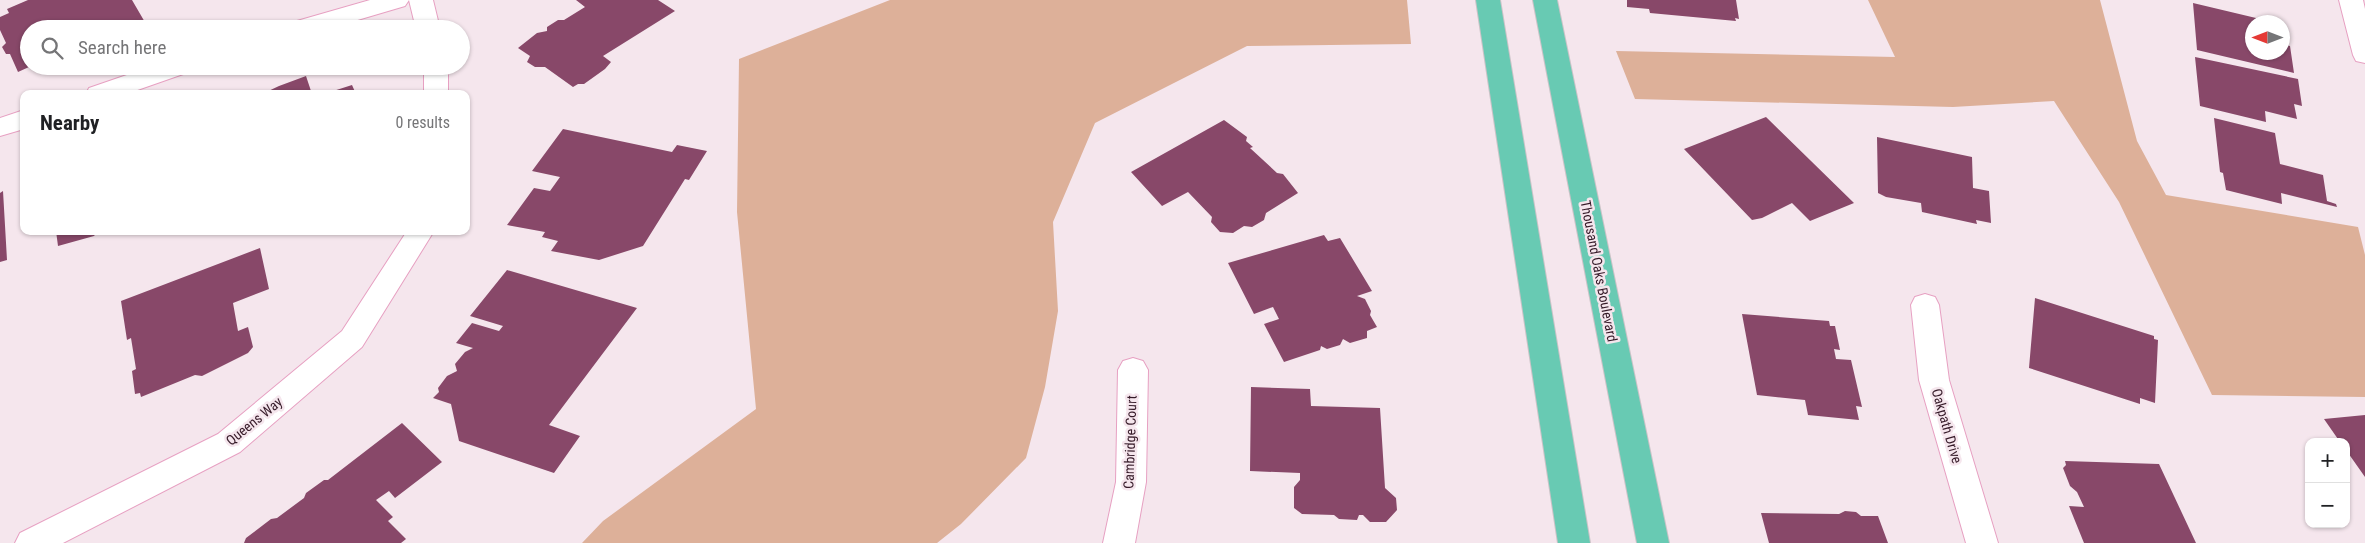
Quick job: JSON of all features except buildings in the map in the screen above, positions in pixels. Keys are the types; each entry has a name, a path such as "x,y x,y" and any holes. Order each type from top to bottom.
{"main road":[{"path":"1488,0 1574,543"},
{"name":"Thousand Oaks Boulevard","path":"1545,0 1653,543"}],"street":[{"path":"329,20 397,0"},
{"path":"421,0 426,20"},
{"path":"2351,0 2365,55"},
{"path":"110,90 154,75"},
{"path":"436,75 436,90"},
{"path":"0,127 20,120"},
{"name":"Queens Way","path":"31,543 229,443 352,339 417,235"},
{"name":"Oakpath Drive","path":"1926,305 1934,380 1982,543"},
{"name":"Cambridge Court","path":"1119,543 1131,482 1133,370"}],"shaded area":[{"path":"890,0 1407,0 1411,44 1247,46 1095,123 1053,222 1058,311 1045,387 1026,458 961,524 937,543 582,543 603,521 756,409 737,212 739,59"},
{"path":"1868,0 2100,0 2137,141 2166,195 2358,227 2365,255 2365,397 2212,395 2119,202 2054,101 1953,107 1635,99 1616,51 1895,57"}]}
